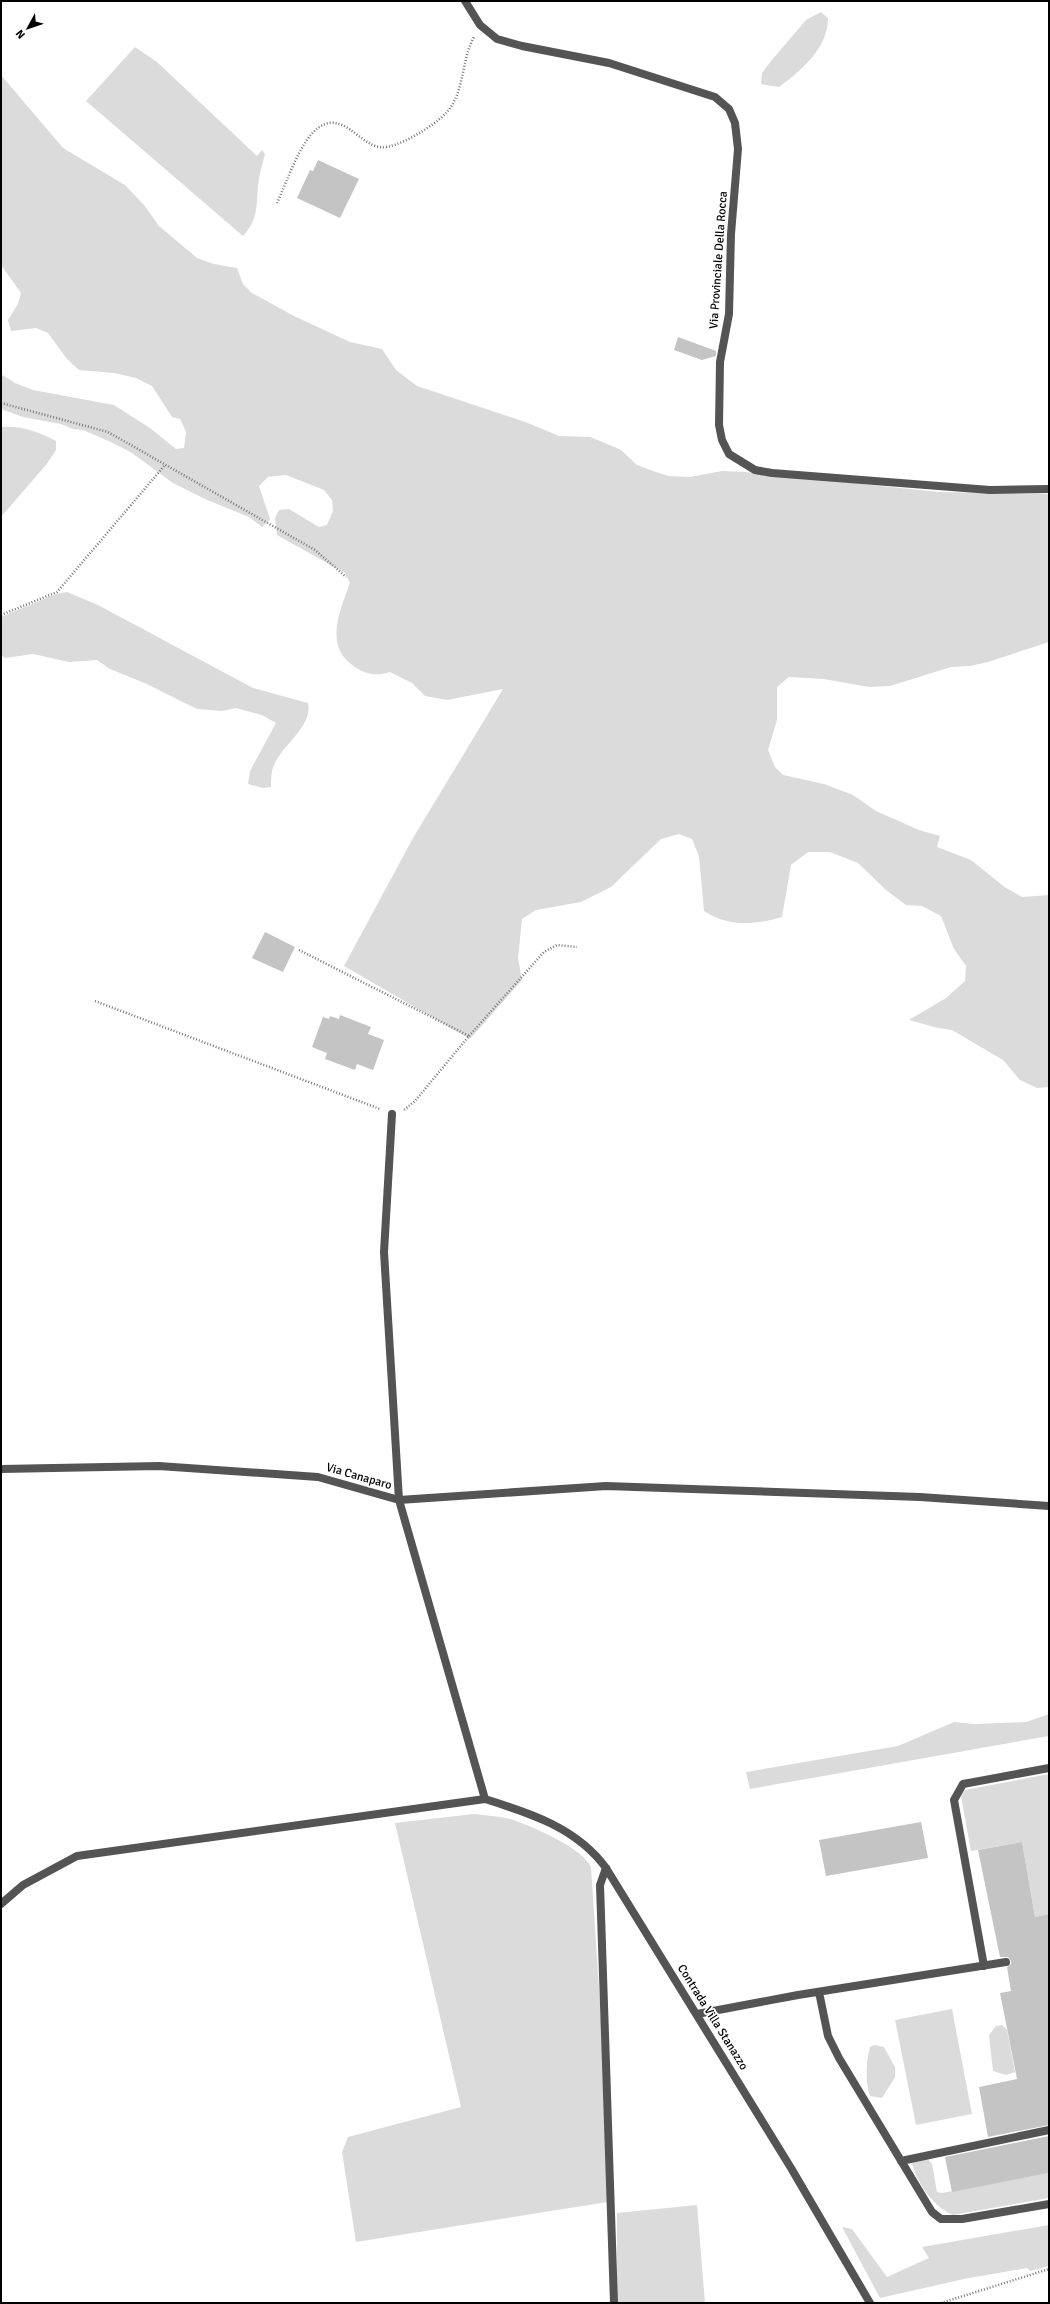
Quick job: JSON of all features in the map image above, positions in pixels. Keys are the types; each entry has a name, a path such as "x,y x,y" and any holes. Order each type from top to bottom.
{"street":[{"name":"Via Provinciale Della Rocca","path":"464,1 480,26 497,39 522,46 609,63 715,97 729,109 735,122 738,149 731,234 729,314 720,362 718,393 722,440 729,454 755,470 772,473 990,490 1049,489"},
{"path":"392,1114 384,1252 399,1500 606,1486 920,1498 1049,1506"},
{"name":"Via Canaparo","path":"1,1469 159,1466 318,1477 399,1500 485,1799"},
{"path":"984,1966 954,1800 963,1784 1049,1768"},
{"path":"1,1904 23,1886 77,1856 485,1799"},
{"name":"Contrada Villa Stanazzo","path":"485,1799 521,1810 557,1826 581,1841 606,1868 697,2014 870,2303"},
{"path":"606,1868 600,1886 614,2303"},
{"path":"697,2014 819,1992 1006,1962"},
{"path":"819,1992 828,2036 839,2058 932,2212 942,2219 962,2219 1049,2204"},
{"path":"901,2161 1049,2130"}],"path":[{"path":"277,203 306,140 328,123 340,124 379,148 397,145 446,113 458,90 472,40 480,26"},
{"path":"1,403 108,432 315,550 346,577"},
{"path":"1,615 57,592 166,464"},
{"path":"95,1001 392,1114 401,1112 415,1101 469,1036 544,952 557,944 576,947"},
{"path":"300,950 469,1036"},
{"path":"941,2303 1049,2269"}],"shaded area":[{"path":"821,12 828,18 827,29 819,49 805,66 779,87 761,84 762,73 771,61 806,20"},
{"path":"135,47 157,62 257,156 262,150 265,154 259,176 255,215 249,229 243,236 86,101"},
{"path":"1,75 63,148 125,185 144,205 159,226 197,258 214,264 237,268 243,284 252,293 294,316 350,342 382,349 396,370 417,386 528,423 559,436 590,437 621,450 637,465 669,476 690,477 722,471 745,472 939,492 1049,494 1049,642 988,662 970,666 951,667 890,686 869,687 824,679 789,677 777,687 777,720 768,750 775,767 783,775 824,784 853,795 876,811 919,830 940,836 937,847 971,860 1006,888 1022,897 1049,895 1049,1087 1037,1088 1020,1080 1003,1060 952,1030 938,1028 909,1020 946,998 965,981 966,966 954,949 941,916 922,906 906,905 886,890 858,863 830,852 808,852 791,865 782,917 762,922 742,923 723,920 704,911 699,856 692,839 679,834 661,839 611,887 581,902 536,910 522,919 518,958 522,980 470,1039 344,966 413,838 503,689 447,700 425,696 412,683 390,672 376,674 364,672 345,659 339,649 337,628 342,605 350,583 345,573 277,535 275,518 279,510 289,509 319,527 327,525 333,511 332,500 324,490 286,475 268,477 259,486 270,519 262,527 249,517 205,499 173,483 132,453 111,442 83,430 73,429 61,424 23,417 1,409 1,374 15,383 33,390 114,405 150,428 176,449 184,448 186,432 180,419 172,417 152,386 136,378 114,373 79,370 67,359 48,333 36,328 11,331 8,320 18,304 21,293 1,265"},
{"path":"1,427 23,428 43,435 56,441 56,450 46,465 1,517"},
{"path":"67,592 98,605 253,688 308,703 306,720 282,752 273,768 271,775 271,787 263,788 248,784 250,771 276,723 262,715 236,708 222,711 197,709 147,684 110,669 97,660 69,662 33,654 5,658 1,655 1,617 56,594"},
{"path":"1049,1714 1049,1736 750,1789 746,1772 898,1746 954,1722 974,1724 1026,1722"},
{"path":"1049,1774 1049,1914 1035,1917 1022,1842 971,1851 961,1796 965,1790"},
{"path":"474,1814 508,1818 537,1829 559,1840 579,1853 591,1867 601,2019 608,2202 356,2242 342,2152 348,2137 461,2107 395,1823"},
{"path":"952,2009 972,2114 916,2125 895,2020"},
{"path":"1002,2025 1007,2030 1015,2072 1006,2075 993,2071 989,2035 996,2026"},
{"path":"874,2045 884,2047 895,2067 895,2077 882,2098 870,2096 867,2084 870,2047"},
{"path":"928,2159 932,2164 937,2192 942,2193 1049,2173 1049,2198 953,2215 933,2201 922,2187 914,2171 912,2163 915,2160"},
{"path":"697,2205 705,2303 617,2303 617,2213"},
{"path":"1049,2225 1049,2266 1030,2271 1027,2268 964,2279 880,2298 842,2227 852,2229 887,2277 929,2258 922,2247"}],"building":[{"path":"318,160 359,179 340,218 297,198 310,170 313,171"},
{"path":"678,337 716,351 716,356 702,360 674,350"},
{"path":"265,932 295,947 283,972 252,958"},
{"path":"340,1015 371,1027 368,1034 384,1040 373,1070 357,1064 355,1070 325,1059 327,1053 312,1047 323,1017 329,1019 330,1016 339,1019"},
{"path":"921,1822 928,1858 826,1876 819,1840"},
{"path":"1022,1842 1035,1917 1049,1914 1049,2125 988,2137 979,2087 1017,2079 1000,1993 1011,1991 1007,1967 1011,1964 1011,1961 1008,1957 1000,1957 978,1850"},
{"path":"1049,2136 1049,2173 952,2192 945,2157"}]}
